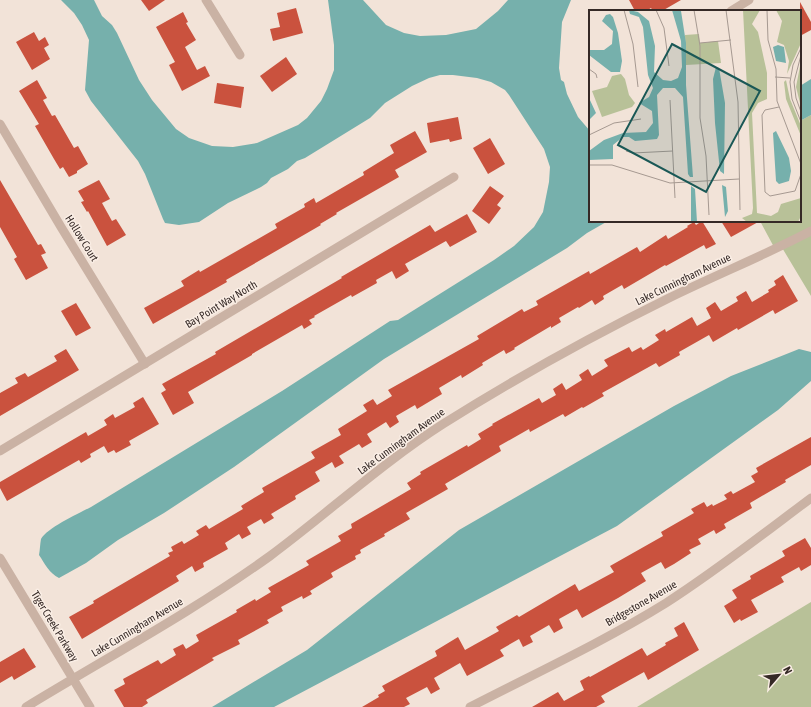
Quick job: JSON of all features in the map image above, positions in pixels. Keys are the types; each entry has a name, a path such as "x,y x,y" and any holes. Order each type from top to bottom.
{"street":[{"path":"206,0 240,56"},
{"path":"733,10 749,0"},
{"name":"Hollow Court","path":"0,124 145,364"},
{"name":"Bay Point Way North","path":"0,451 454,177"},
{"name":"Lake Cunningham Avenue","path":"26,707 228,586 442,425 528,373 596,335 669,298 811,231"},
{"name":"Bridgestone Avenue","path":"470,707 599,641 664,604 719,568 811,498"},
{"name":"Tiger Creek Parkway","path":"0,558 90,707"}],"green space":[{"path":"811,115 811,296 781,246 775,249 761,222 801,222 801,120"},
{"path":"811,602 811,707 637,707"}],"water":[{"path":"61,0 94,0 102,16 112,25 117,33 139,80 152,100 176,129 189,138 212,146 233,147 257,143 298,125 307,118 321,101 334,70 334,45 328,0 363,0 386,25 404,33 420,36 446,35 476,29 498,11 508,0 571,0 562,22 559,68 561,80 564,82 567,94 578,117 589,130 589,222 606,222 587,233 567,248 384,359 234,467 164,513 118,540 86,563 59,578 50,571 39,555 41,539 44,535 64,521 91,507 282,391 390,321 398,320 514,246 534,227 543,212 549,182 550,167 544,149 505,90 491,82 477,78 440,75 429,78 412,86 385,103 370,118 305,158 297,161 288,169 271,178 261,187 228,203 199,222 179,225 165,223 145,174 138,161 91,101 85,90 89,40 74,13"},
{"path":"811,79 811,115 801,120 801,85"},
{"path":"799,349 811,352 811,381 778,410 617,526 274,707 212,707 307,650 459,530 674,406 731,376"}],"building":[{"path":"141,0 165,0 149,11"},
{"path":"629,0 681,0 664,10 652,10 651,8 648,10 634,10"},
{"path":"800,2 811,22 811,30 801,35 801,10"},
{"path":"296,8 303,33 273,41 270,29 280,27 277,13"},
{"path":"183,12 188,22 186,23 196,40 185,47 197,70 205,66 210,76 182,91 169,65 175,62 156,27"},
{"path":"34,32 39,41 45,37 49,45 44,48 50,59 32,70 16,42"},
{"path":"286,57 297,74 272,92 260,76"},
{"path":"37,80 47,98 43,100 52,116 55,115 74,148 78,146 88,164 77,171 77,173 69,177 63,167 60,169 54,159 35,126 39,124 19,91"},
{"path":"217,83 244,87 241,108 214,103"},
{"path":"458,117 462,139 450,142 449,139 430,143 427,123"},
{"path":"415,131 427,152 395,170 399,177 336,213 337,214 320,224 321,225 226,280 227,282 153,324 144,308 184,286 181,281 199,270 200,272 277,228 275,224 305,207 304,204 314,198 316,203 364,175 363,172 394,153 390,145"},
{"path":"490,138 505,164 488,174 473,148"},
{"path":"0,180 38,245 41,244 46,253 41,255 48,268 26,280 14,259 17,257 0,227"},
{"path":"99,180 110,199 102,203 112,221 116,219 126,235 107,246 88,211 87,212 81,202 84,201 78,191"},
{"path":"490,186 504,196 497,205 501,208 489,224 472,211"},
{"path":"467,214 477,232 450,247 446,241 405,264 409,271 396,279 392,271 376,280 377,283 352,297 351,295 314,316 315,317 309,320 312,324 304,329 302,325 188,392 194,403 173,415 161,393 166,390 162,384 216,354 215,352 430,225 435,232"},
{"path":"694,222 696,225 703,222 716,244 706,249 704,245 666,266 665,265 624,289 622,285 603,296 604,299 595,305 592,300 579,308 578,307 559,318 561,322 551,328 551,326 514,348 515,349 506,354 504,350 482,363 483,365 462,378 461,375 439,388 442,394 417,409 415,405 396,416 399,422 390,428 386,422 367,434 372,442 362,448 359,444 339,456 344,463 335,468 332,462 315,472 320,481 295,496 296,499 271,514 274,518 264,524 261,519 247,527 251,534 242,539 239,534 225,543 228,549 203,563 204,567 195,572 192,566 176,576 179,581 82,639 69,617 94,603 93,601 170,556 168,553 173,551 171,547 182,541 184,544 199,535 196,531 206,525 209,529 243,509 241,506 264,492 262,488 315,458 311,452 341,435 338,429 367,411 363,405 373,399 377,405 392,396 388,390 479,339 477,336 522,309 524,312 538,305 536,301 589,271 590,274 637,247 640,252 666,235 668,239"},
{"path":"722,222 758,222 731,237"},
{"path":"783,275 798,301 775,314 773,310 713,342 709,335 679,352 680,355 659,367 656,363 602,393 604,396 583,408 582,407 565,417 563,414 530,432 529,429 499,446 501,451 445,484 448,489 406,513 410,519 384,534 385,536 360,550 361,553 355,556 356,559 331,573 333,577 310,591 312,594 303,599 302,596 281,607 283,611 267,620 269,623 238,640 240,644 212,658 214,660 146,700 148,703 142,707 124,707 114,690 125,684 123,679 158,660 161,664 176,655 173,649 183,644 186,649 199,641 196,635 237,612 236,610 255,599 256,601 271,592 268,588 309,565 306,561 341,541 338,536 352,528 351,524 411,489 407,483 421,474 420,472 467,445 468,447 481,439 478,434 493,425 492,424 539,398 542,403 556,395 553,389 562,383 566,390 582,380 579,375 588,369 592,376 608,366 604,360 629,347 632,352 641,347 643,350 659,340 655,335 665,329 666,332 692,317 697,326 711,318 706,308 715,302 721,311 738,301 736,297 746,291 752,302 769,292 768,290 776,285 774,281"},
{"path":"76,303 91,328 76,336 61,311"},
{"path":"66,349 79,370 0,416 0,393 18,383 15,378 25,373 28,377 57,361 54,356"},
{"path":"143,397 159,424 129,441 131,445 116,453 114,450 108,453 104,446 90,454 91,457 81,463 79,460 7,501 0,488 0,482 86,432 88,436 107,425 104,420 113,414 115,418 135,407 133,403"},
{"path":"811,437 811,465 785,480 786,482 750,503 752,508 724,524 726,528 716,534 714,530 698,539 701,544 689,550 691,553 674,564 665,569 661,562 641,573 646,581 618,598 582,618 577,609 559,619 563,628 554,633 549,625 530,636 533,642 523,647 519,639 500,650 504,656 467,676 460,663 434,678 440,689 431,694 427,687 406,698 410,704 404,707 362,707 379,697 378,695 385,691 382,686 437,656 435,651 458,637 465,650 499,631 496,627 517,615 519,617 575,584 579,591 614,572 610,566 663,536 661,532 694,513 691,509 704,502 707,507 712,504 713,506 727,499 724,495 731,491 733,494 755,482 751,476 758,472 756,468"},
{"path":"805,538 811,548 811,565 801,571 799,567 781,577 784,582 751,600 758,612 734,623 724,606 737,598 732,590 751,579 750,576 785,556 782,551"},
{"path":"684,622 699,650 648,680 644,672 601,696 605,702 596,707 532,707 558,692 564,701 584,690 580,681 642,648 647,656 678,636 674,628"},
{"path":"24,648 36,667 14,680 12,676 0,683 0,662"}]}
